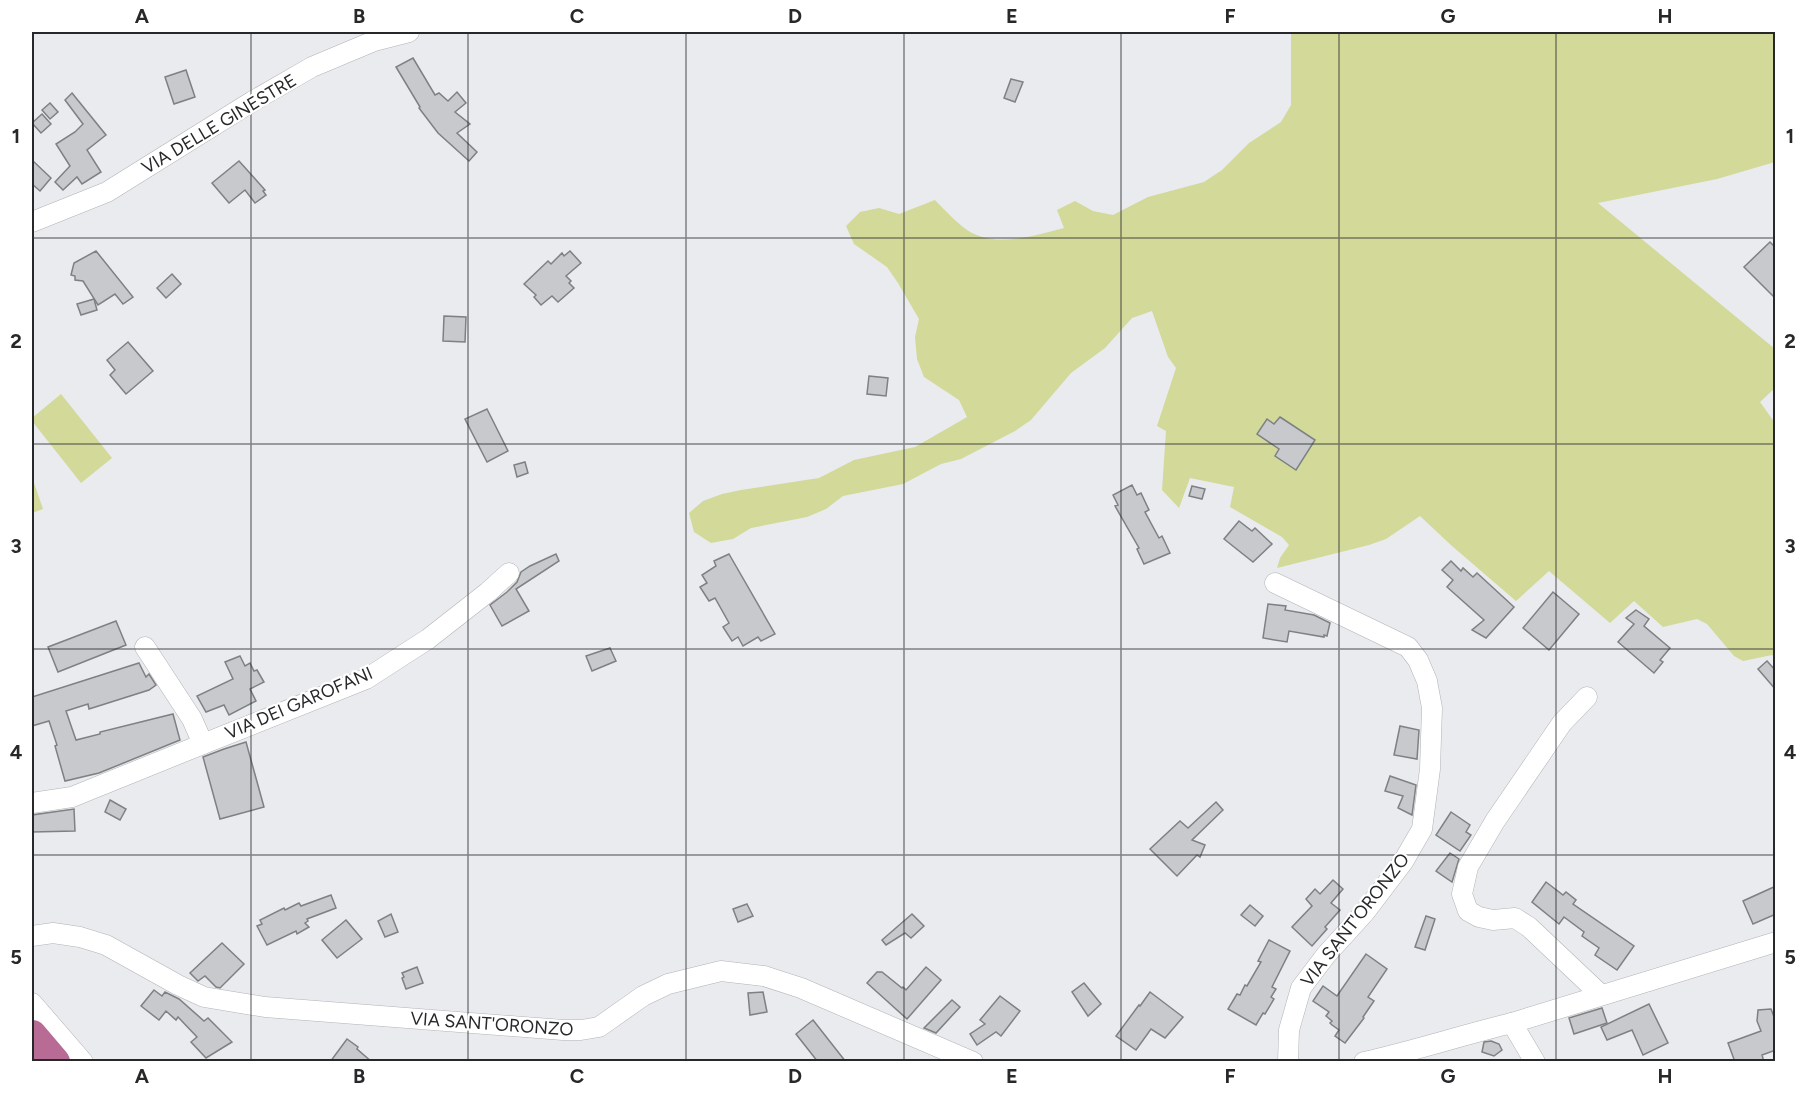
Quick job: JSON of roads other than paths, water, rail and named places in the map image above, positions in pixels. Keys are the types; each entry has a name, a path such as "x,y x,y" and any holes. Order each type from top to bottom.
{"highway":[{"path":"32,1035 55,1062"}],"street":[{"name":"VIA DELLE GINESTRE","path":"32,222 107,192 312,67 374,41 409,32"},
{"name":"VIA DEI GAROFANI","path":"32,803 72,797 366,679 428,639 509,573"},
{"name":"VIA SANT'ORONZO","path":"1275,583 1408,647 1418,660 1428,681 1432,708 1430,769 1422,829 1403,862 1378,896 1326,955 1301,988 1289,1030 1288,1062"},
{"name":"VIA DEI GAROFANI","path":"145,647 192,719 202,744"},
{"path":"1587,697 1562,723 1495,820 1468,867 1462,894 1468,911 1479,917 1493,920 1515,918 1528,927 1600,995"},
{"name":"VIA SANT'ORONZO","path":"32,936 53,933 81,937 106,945 204,997 265,1007 562,1030 599,1027 643,996 668,984 721,971 764,976 801,988 973,1062"},
{"path":"1364,1062 1512,1023 1776,942"},
{"path":"32,1003 83,1062"},
{"path":"1512,1023 1535,1062"}]}
